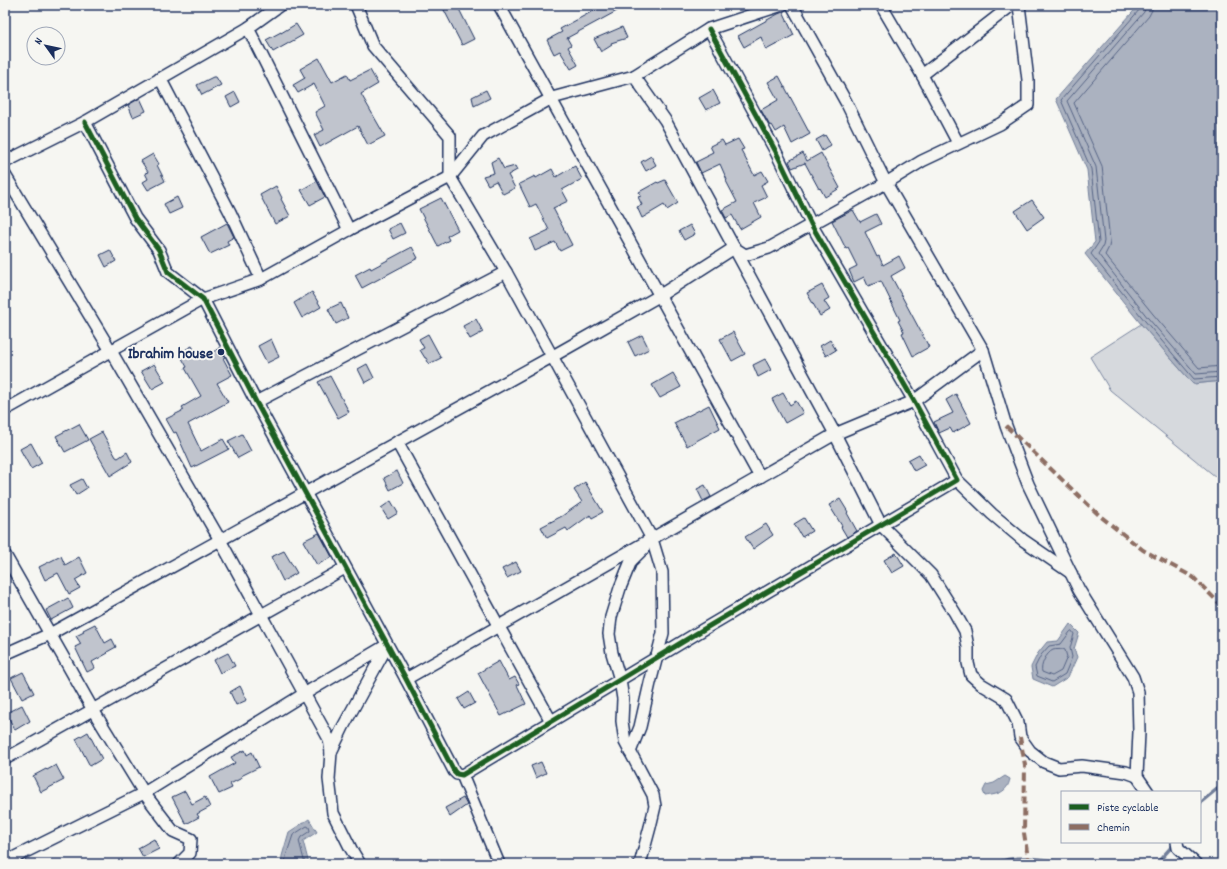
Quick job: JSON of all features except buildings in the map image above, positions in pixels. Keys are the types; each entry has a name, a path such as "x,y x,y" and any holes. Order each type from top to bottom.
{"street":[{"path":"5,162 85,122 248,28 280,5"},
{"path":"356,5 374,46 450,136 450,176 553,356 652,539 662,572 663,634 640,727 630,752"},
{"path":"5,410 203,299 261,279 450,176 483,136 552,98 634,76 709,29 782,5"},
{"path":"792,5 846,102 886,183 983,350 1006,426 1028,484 1080,590 1133,677 1138,692 1139,732 1137,776"},
{"path":"881,5 922,75 958,143"},
{"path":"922,75 1012,5"},
{"path":"734,248 745,256 769,248 886,183 922,161 1000,124 1028,105 1028,80 1019,5"},
{"path":"504,7 659,296 760,477"},
{"path":"248,28 349,230"},
{"path":"709,29 775,150 811,224 914,401 957,480 992,514 1023,540 1072,574"},
{"path":"634,76 664,120 835,434 881,525 930,575 946,596 965,631 968,647 968,663 971,675 981,684 1006,699 1018,723 1020,737 1030,751 1044,762 1059,768 1082,766 1126,772 1137,776 1147,791"},
{"path":"160,78 230,212 261,279"},
{"path":"85,122 135,218 159,250 168,272 203,299 256,402 406,679 454,771 462,776 499,864"},
{"path":"5,175 111,351 220,540 329,739 331,752 329,779 333,813 360,864"},
{"path":"5,654 50,634 553,356 659,296 734,248"},
{"path":"256,402 506,272"},
{"path":"406,679 835,434 914,401 983,350"},
{"path":"397,442 551,721"},
{"path":"462,776 551,721 957,480"},
{"path":"640,864 655,806 653,795 625,742 622,720 624,699 612,653 609,634 611,617 620,588 632,561 652,539"},
{"path":"5,556 93,710 144,793 173,831 191,840 190,853 179,864"},
{"path":"5,759 345,568"},
{"path":"5,862 144,793 304,694 387,645"},
{"path":"331,752 387,645"},
{"path":"1177,843 1178,848 1196,864"}],"shaded area":[{"path":"1141,324 1193,384 1222,381 1222,482 1110,390 1090,357"}],"water":[{"path":"1139,5 1222,5 1222,381 1193,384 1141,324 1085,254 1095,242 1087,170 1056,99"},
{"path":"1070,624 1079,633 1074,649 1077,657 1068,677 1052,687 1033,679 1031,667 1038,653 1047,642 1058,641"},
{"path":"1005,776 1010,779 1009,784 1004,790 985,796 983,791 986,785 994,783"},
{"path":"309,819 317,832 303,841 309,864 281,864 289,832"}],"waterway":[{"path":"1201,802 1217,789 1222,789"},
{"path":"1153,864 1158,862 1175,843"},
{"path":"997,864 1004,860 1023,858 1033,858 1070,864"}],"marked path":[{"path":"1006,426 1100,516 1143,550 1193,577 1222,606"},
{"path":"1020,737 1025,765 1024,833 1029,864"}],"cycle path":[{"path":"85,122 135,218 159,250 168,272 203,299 256,402 406,679 454,771 457,774 462,775 704,629 957,480 914,401 811,224 775,150 709,29"}],"place":[{"name":"Ibrahim house","path":"221,352"}]}
